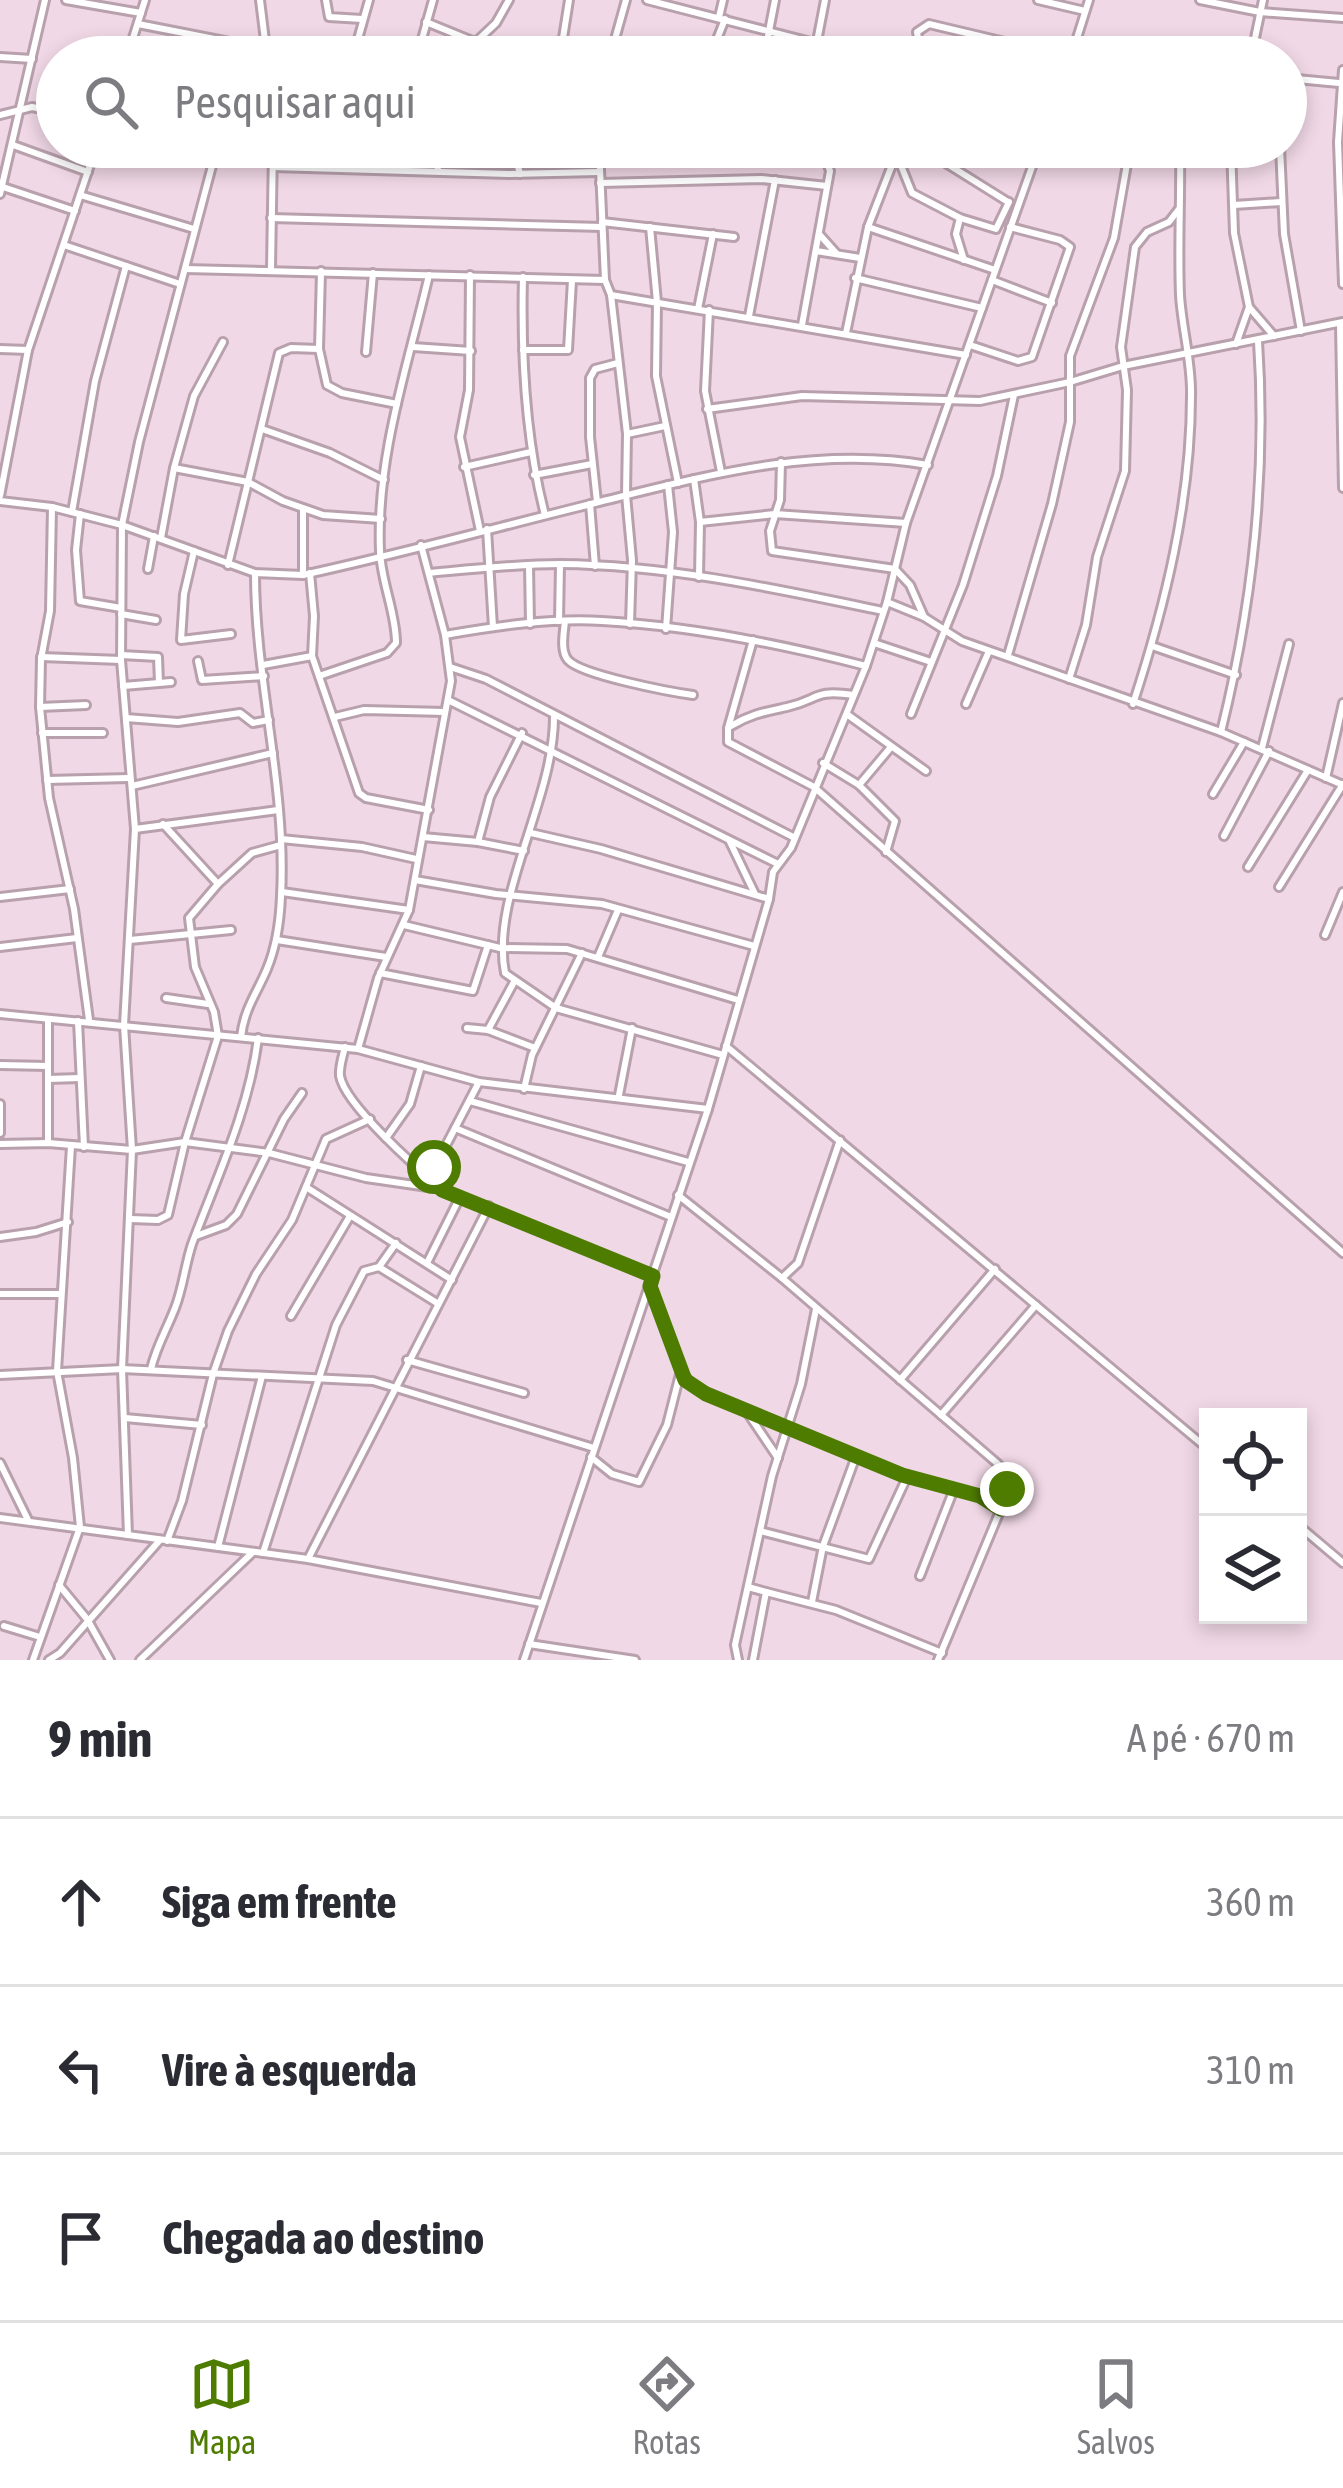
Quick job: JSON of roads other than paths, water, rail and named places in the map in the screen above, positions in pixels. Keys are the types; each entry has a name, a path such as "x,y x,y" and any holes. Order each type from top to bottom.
{"street":[{"path":"38,36 45,0"},
{"path":"66,0 141,13"},
{"path":"133,36 145,0"},
{"path":"259,0 264,36"},
{"path":"326,0 329,17 363,19"},
{"path":"358,36 369,0"},
{"path":"422,36 433,0"},
{"path":"482,36 509,0"},
{"path":"563,36 568,0"},
{"path":"616,36 626,0"},
{"path":"646,0 780,36"},
{"path":"716,36 723,0"},
{"path":"769,36 775,0"},
{"path":"819,36 825,0"},
{"path":"1038,0 1085,11"},
{"path":"1077,36 1089,0"},
{"path":"1200,0 1260,12 1343,18"},
{"path":"1255,36 1263,0"},
{"path":"425,22 460,36"},
{"path":"138,24 191,36"},
{"path":"919,36 918,28 929,24 980,36"},
{"path":"36,44 1,189 75,211"},
{"path":"0,57 33,59"},
{"path":"1343,70 1338,216 1343,284"},
{"path":"1307,80 1341,83"},
{"path":"0,115 22,108 36,110"},
{"path":"13,145 36,153"},
{"path":"77,168 88,172"},
{"path":"89,168 28,350 0,499 122,525 256,573 306,574 721,472 781,462 865,457 928,465"},
{"path":"128,1535 122,1369 132,1150 124,1025 135,830 121,657 122,525 139,442 211,168"},
{"path":"271,268 273,168"},
{"path":"333,168 600,172"},
{"path":"518,168 520,174"},
{"path":"600,168 605,280 611,295 627,434 630,624"},
{"path":"802,325 828,168"},
{"path":"846,333 868,226 891,168"},
{"path":"904,168 912,193 960,218 996,229 1009,202"},
{"path":"954,168 1018,207"},
{"path":"524,1660 708,1109 771,879 795,838 866,666 906,523 1032,168"},
{"path":"1008,655 1052,504 1070,422 1070,356 1121,214 1127,168"},
{"path":"1133,704 1152,646 1185,478 1191,397 1180,294 1180,168"},
{"path":"1232,168 1236,248 1249,307 1276,337"},
{"path":"1280,168 1281,202 1301,331"},
{"path":"600,183 776,180 827,186"},
{"path":"749,316 776,180"},
{"path":"80,195 194,229"},
{"path":"1234,205 1281,202"},
{"path":"1069,679 1086,625 1097,557 1125,471 1124,313 1135,247 1152,228 1169,222 1181,206"},
{"path":"272,218 602,224 734,237"},
{"path":"960,218 957,242 964,260"},
{"path":"868,226 995,271"},
{"path":"650,227 657,302 656,376 678,483"},
{"path":"970,345 1018,361 1030,359 1041,340 1070,247 1010,227"},
{"path":"698,309 713,234"},
{"path":"818,234 836,253"},
{"path":"64,245 180,284"},
{"path":"816,250 860,258"},
{"path":"126,266 95,381 76,513 80,601 157,620"},
{"path":"185,269 605,280"},
{"path":"321,271 324,379 332,390 398,404"},
{"path":"366,352 373,273"},
{"path":"319,676 394,648 396,634 380,554 384,480 429,274"},
{"path":"470,275 469,389 461,427 464,467 490,567 493,627"},
{"path":"523,277 522,350 531,452 545,515"},
{"path":"855,278 982,308"},
{"path":"522,350 568,350 572,280"},
{"path":"992,280 1052,303"},
{"path":"611,295 966,355"},
{"path":"1235,345 1249,307"},
{"path":"710,310 704,354 707,409 721,472"},
{"path":"707,409 802,396 980,401 1124,366 1341,323 1343,488"},
{"path":"148,568 194,396 223,341"},
{"path":"1221,732 1236,675 1258,523 1258,341"},
{"path":"412,347 471,351"},
{"path":"0,349 28,350"},
{"path":"228,566 279,352 320,349"},
{"path":"595,566 590,378 596,369 618,363"},
{"path":"911,714 959,595 997,476 1014,395"},
{"path":"627,434 664,426"},
{"path":"262,430 330,453 384,480"},
{"path":"464,467 531,452"},
{"path":"781,462 780,500 770,531 774,552 895,569 910,585 924,617"},
{"path":"534,475 592,464"},
{"path":"174,468 248,482 303,510 346,519 381,519"},
{"path":"694,479 700,522 699,577"},
{"path":"666,628 673,532 668,485"},
{"path":"52,507 50,611 41,657 40,706 47,780 70,889 89,1022"},
{"path":"303,510 306,574 314,616 312,656 361,796 429,810"},
{"path":"700,522 775,514 906,523"},
{"path":"358,1049 380,973 409,910 448,700 445,635 421,545"},
{"path":"194,551 184,594 181,640 231,634"},
{"path":"560,564 564,651 573,664 647,687 693,695"},
{"path":"429,573 529,565 595,566 699,577 924,617 943,632 989,651 1221,732 1343,784 1279,886"},
{"path":"529,565 530,624"},
{"path":"242,1037 248,1003 265,975 277,940 282,892 273,753 255,611 256,573"},
{"path":"445,635 562,622 630,624 753,640 866,666"},
{"path":"753,640 728,742 814,787 1343,1253"},
{"path":"874,643 931,662"},
{"path":"1224,836 1266,749 1289,644"},
{"path":"1152,646 1236,675"},
{"path":"966,704 989,651"},
{"path":"41,657 155,655 159,683"},
{"path":"262,665 312,656"},
{"path":"198,661 202,680 264,676"},
{"path":"450,667 486,679 795,838"},
{"path":"123,686 171,682"},
{"path":"728,728 754,712 790,706 808,696 831,692 855,696"},
{"path":"448,700 778,864"},
{"path":"1326,778 1343,703"},
{"path":"40,706 86,705"},
{"path":"335,717 364,710 445,712"},
{"path":"125,718 178,722 240,713 253,723 269,720"},
{"path":"554,715 554,750 512,896 503,968 514,982 556,1008 724,1056"},
{"path":"848,715 926,771"},
{"path":"42,733 103,733"},
{"path":"478,842 490,797 521,734"},
{"path":"1213,794 1244,742"},
{"path":"859,785 892,746"},
{"path":"47,780 130,782 273,753"},
{"path":"823,763 859,785 896,823 886,852"},
{"path":"1248,867 1308,770"},
{"path":"135,830 278,810"},
{"path":"163,824 218,884"},
{"path":"531,833 769,898"},
{"path":"423,837 525,852"},
{"path":"729,839 755,894"},
{"path":"129,1220 166,1218 218,1036 189,934 193,910 252,853 281,842 362,847 416,859"},
{"path":"415,880 512,896 589,902 754,946"},
{"path":"0,897 70,889"},
{"path":"282,892 409,910"},
{"path":"1325,935 1343,892"},
{"path":"598,956 618,910"},
{"path":"403,925 504,948 554,946 738,1000"},
{"path":"130,940 231,930"},
{"path":"0,947 77,938"},
{"path":"277,940 387,958"},
{"path":"380,973 473,992 488,945"},
{"path":"524,1089 535,1048 582,953"},
{"path":"488,1030 514,982"},
{"path":"166,998 211,1005"},
{"path":"0,1014 345,1047 479,1082 708,1109"},
{"path":"48,1021 48,1143"},
{"path":"78,1021 84,1147"},
{"path":"467,1028 488,1030 535,1048"},
{"path":"619,1096 632,1028"},
{"path":"150,1370 176,1308 196,1236 230,1146 258,1037"},
{"path":"727,1046 1199,1441"},
{"path":"345,1047 341,1079 386,1138 442,1190"},
{"path":"0,1065 48,1066"},
{"path":"386,1138 410,1104 422,1066"},
{"path":"48,1078 80,1078"},
{"path":"429,1178 479,1082"},
{"path":"196,1236 232,1220 302,1093"},
{"path":"470,1100 688,1162"},
{"path":"0,1104 0,1133"},
{"path":"49,1660 164,1540 237,1310 292,1220 326,1139 370,1119"},
{"path":"455,1128 671,1217"},
{"path":"782,1278 798,1263 840,1140"},
{"path":"0,1144 132,1150 185,1142 268,1153 442,1190 653,1276"},
{"path":"33,1660 80,1527 57,1371 71,1146"},
{"path":"306,1186 452,1280"},
{"path":"678,1195 782,1278 1006,1475 1001,1509 940,1656 812,1603 748,1587"},
{"path":"427,1264 460,1197"},
{"path":"308,1559 489,1206"},
{"path":"291,1316 350,1216"},
{"path":"0,1237 68,1222"},
{"path":"140,1660 258,1553 346,1300 364,1271 379,1267 396,1243"},
{"path":"379,1267 439,1304"},
{"path":"900,1380 995,1269"},
{"path":"650,1286 681,1370 692,1386 907,1477 985,1498 1001,1509"},
{"path":"0,1294 60,1294"},
{"path":"941,1415 1036,1305"},
{"path":"738,1660 735,1645 760,1531 815,1309"},
{"path":"407,1360 524,1393"},
{"path":"0,1375 122,1369 373,1381 592,1452 612,1474 639,1482 668,1425 681,1370"},
{"path":"218,1547 262,1376"},
{"path":"747,1412 778,1458"},
{"path":"125,1418 202,1425"},
{"path":"812,1603 824,1546 856,1456"},
{"path":"0,1463 28,1520"},
{"path":"760,1531 872,1558 907,1477"},
{"path":"920,1576 954,1489"},
{"path":"0,1518 308,1559 541,1604"},
{"path":"1307,1533 1343,1563"},
{"path":"59,1585 87,1618 110,1660"},
{"path":"753,1660 766,1592"},
{"path":"4,1626 40,1637"},
{"path":"529,1644 635,1660"}]}
